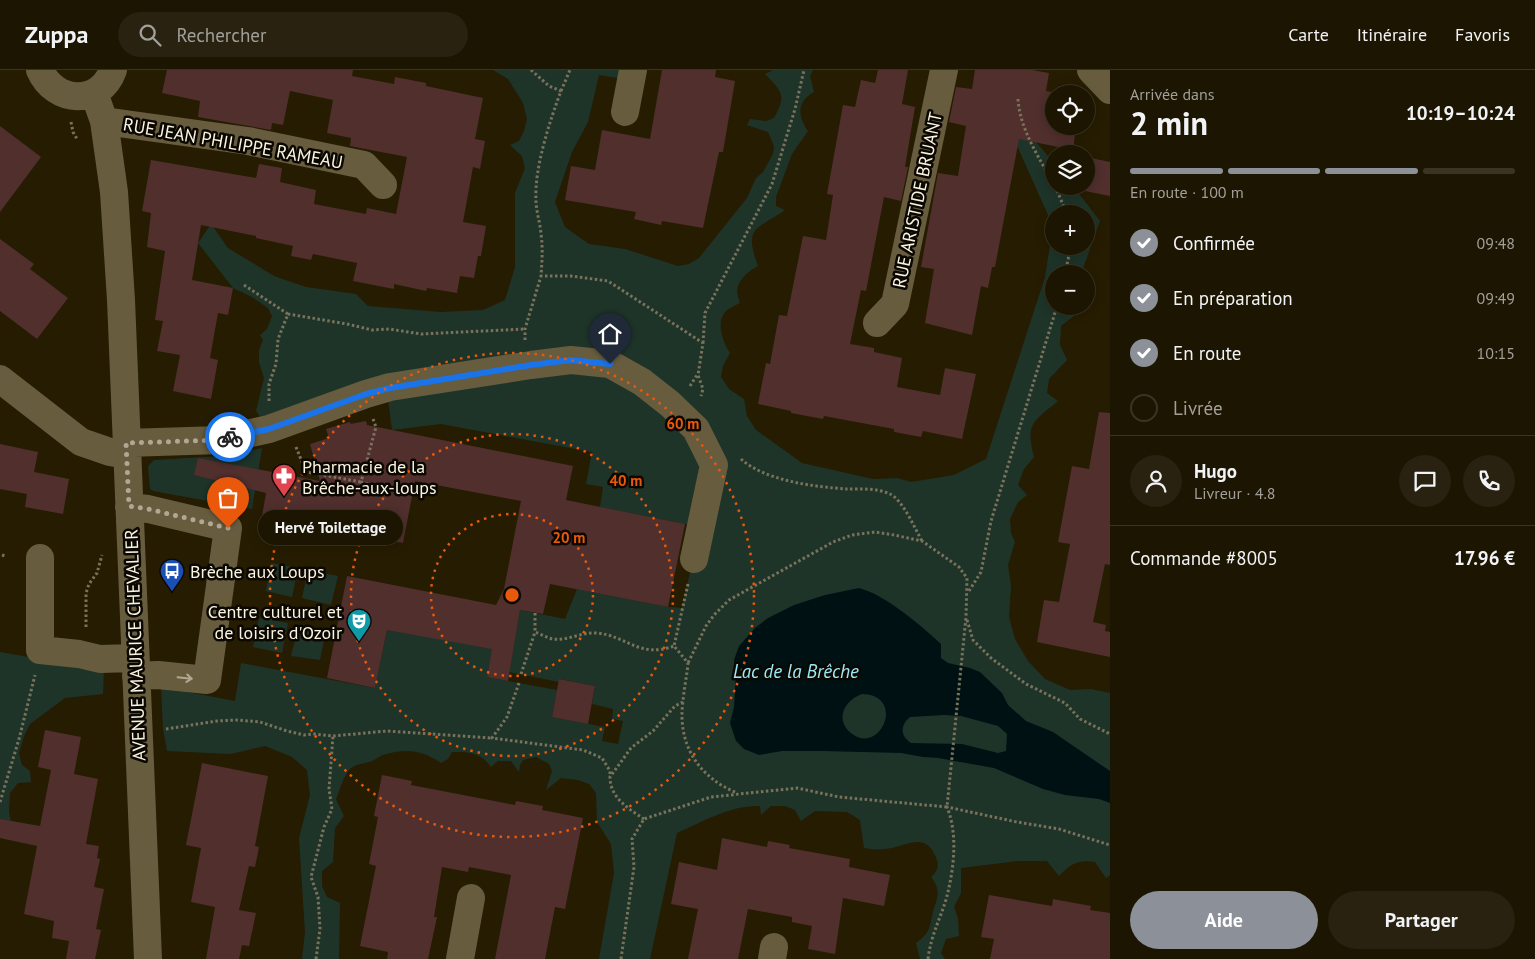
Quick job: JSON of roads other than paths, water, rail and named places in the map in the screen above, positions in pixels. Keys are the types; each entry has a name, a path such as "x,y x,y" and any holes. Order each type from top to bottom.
{"street":[{"path":"40,70 50,85 64,94 74,97 94,93 110,78 113,70"},
{"path":"625,112 633,70"},
{"name":"RUE ARISTIDE BRUANT","path":"877,323 895,304 944,70"},
{"path":"1091,70 1110,90"},
{"name":"AVENUE MAURICE CHEVALIER","path":"94,93 104,121 114,192 121,300 148,959"},
{"name":"RUE JEAN PHILIPPE RAMEAU","path":"104,121 248,142 364,165 383,186"},
{"path":"0,379 82,442 110,452 220,440 278,426 366,394 390,388 570,360 610,364 642,382 670,404 696,429 714,465 694,559"},
{"path":"40,558 40,650 79,654 136,667 158,675 207,680 228,528 129,506"},
{"path":"460,959 472,898"}],"water":[{"name":"Lac de la Brêche","path":"859,588 869,591 924,628 941,644 941,658 948,663 980,672 1002,693 1008,705 1026,721 1053,732 1110,771 1110,803 1099,799 1065,795 1043,789 994,768 938,758 901,753 823,751 782,751 759,755 744,749 736,741 730,723 734,707 736,673 734,660 739,646 755,628 768,618 794,605 825,595","holes":["862,694 876,697 883,704 886,713 884,723 879,731 871,737 862,738 851,733 843,722 844,710 847,705","961,716 998,726 1007,734 1006,751 998,753 962,744 911,743 903,734 904,723 910,717"]}],"place":[{"name":"Pharmacie de la Brêche-aux-loups","path":"284,497"},
{"name":"Hervé Toilettage","path":"228,528"},
{"name":"Brèche aux Loups","path":"172,592"},
{"name":"Centre culturel et de loisirs d'Ozoir","path":"359,642"}]}
